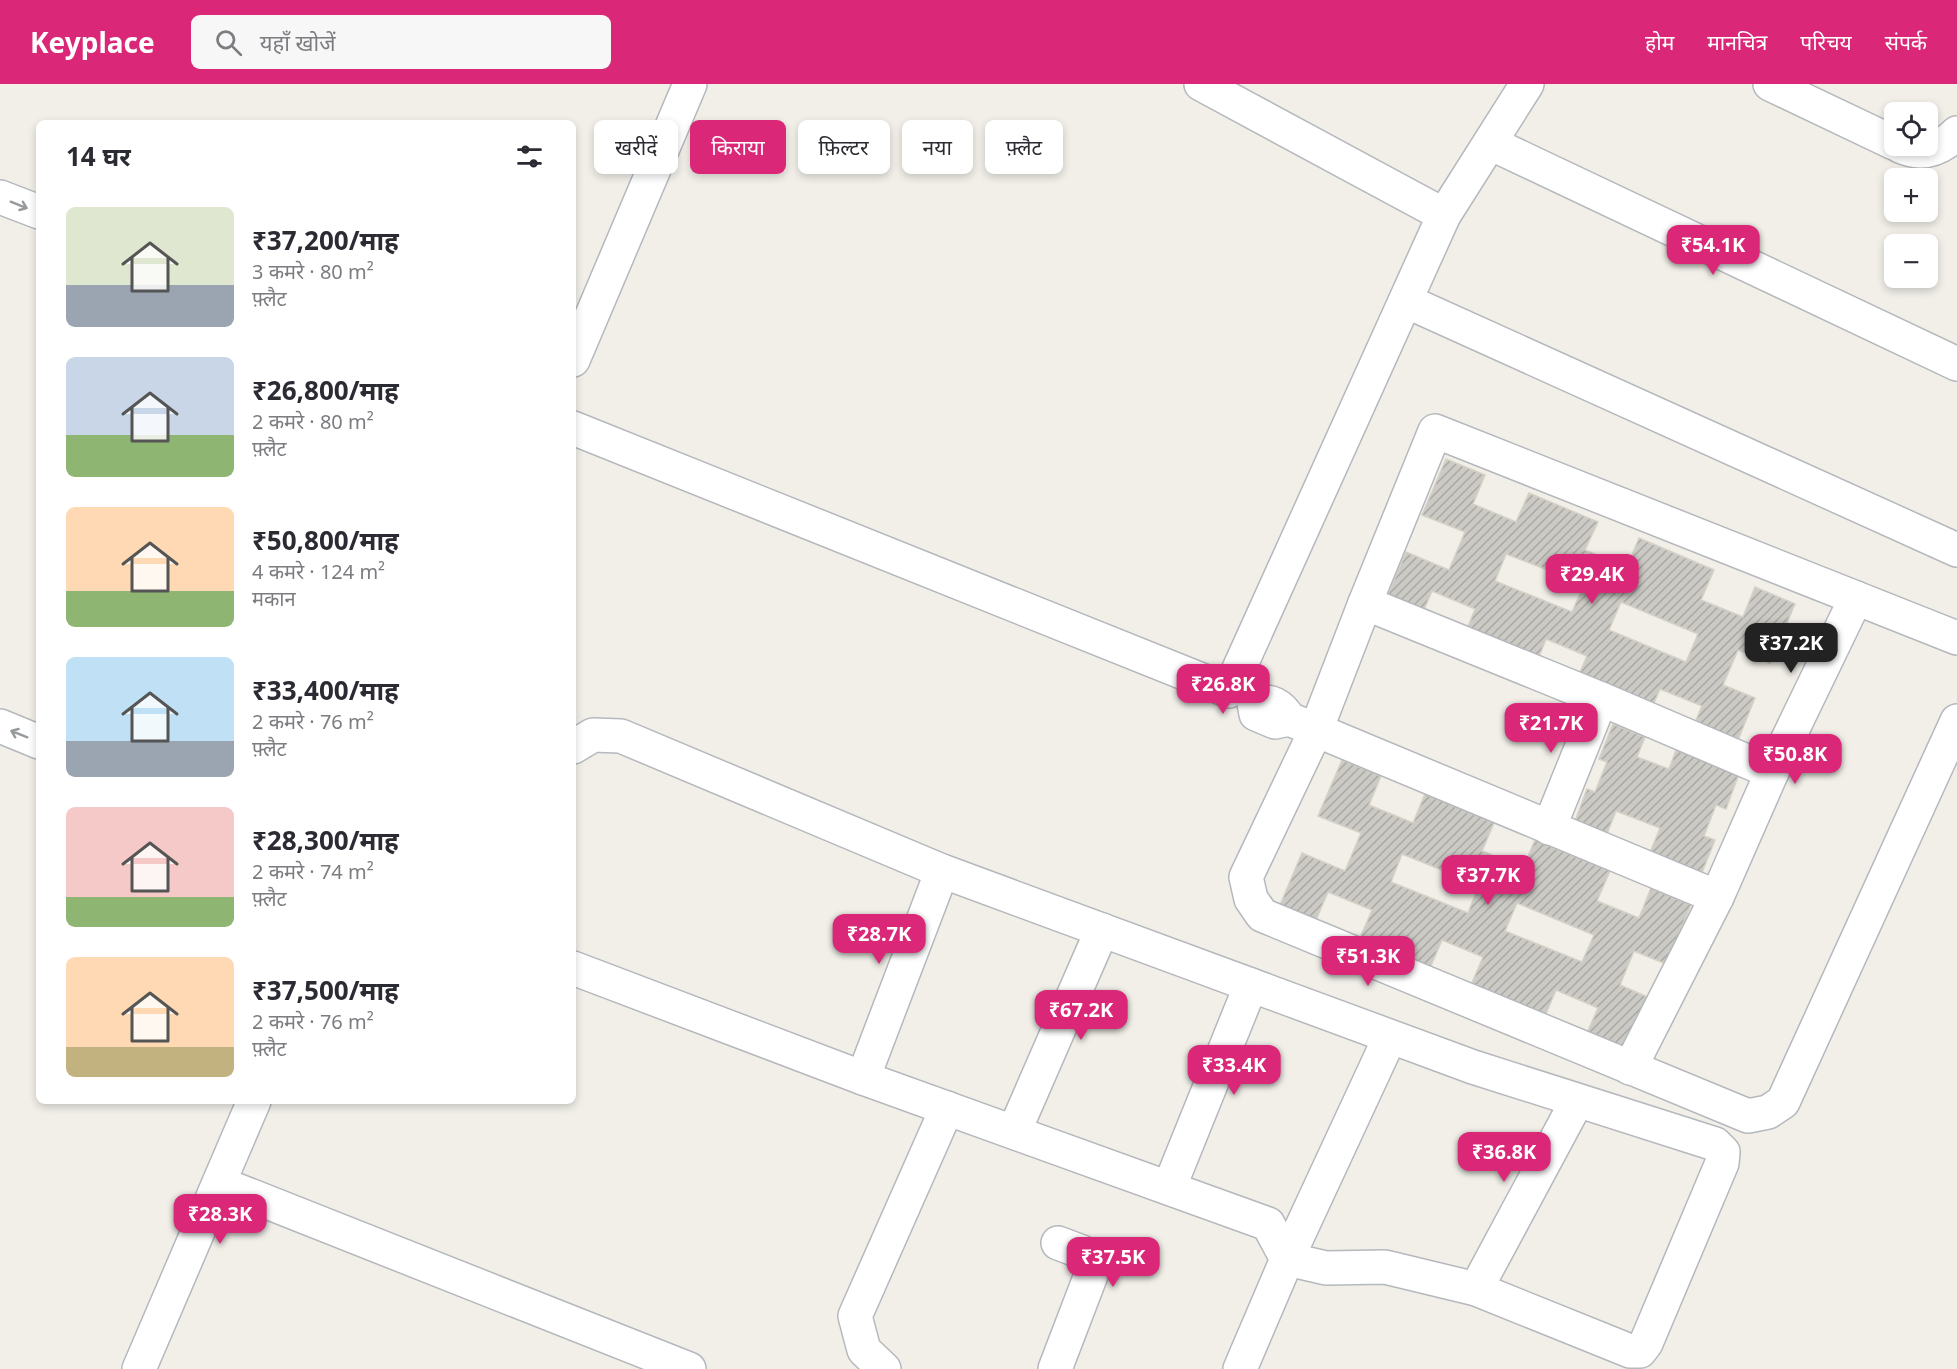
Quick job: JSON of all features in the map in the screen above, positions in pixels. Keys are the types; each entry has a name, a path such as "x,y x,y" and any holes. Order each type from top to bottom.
{"street":[{"path":"576,353 690,84"},
{"path":"1201,84 1444,215"},
{"path":"1527,84 1444,215 1406,301 1268,710 1246,877 1251,899 1262,915 1630,1068 1748,1116 1768,1112 1783,1102 1957,721"},
{"path":"1770,84 1884,138"},
{"path":"1938,148 1957,133"},
{"path":"1490,143 1957,364"},
{"path":"0,197 36,211"},
{"path":"1406,301 1957,550"},
{"path":"576,429 1268,710 1717,897"},
{"path":"1268,710 1365,603 1435,431 1957,638"},
{"path":"1630,1068 1717,897 1772,772 1856,598"},
{"path":"1365,603 1601,699 1772,772"},
{"path":"1549,828 1601,699"},
{"path":"0,726 36,741"},
{"path":"576,745 593,735 621,736 942,871 1473,1067 1715,1144 1723,1152 1722,1163 1646,1343 1640,1351 1630,1351 1476,1289 1385,1267 1326,1268 1287,1259 1268,1224 863,1078 576,969"},
{"path":"863,1078 942,871"},
{"path":"1014,1132 1102,930"},
{"path":"1169,1188 1251,985"},
{"path":"1240,1369 1287,1259 1390,1037"},
{"path":"1476,1289 1577,1101"},
{"path":"139,1369 253,1104"},
{"path":"884,1369 864,1350 855,1316 947,1108"},
{"path":"219,1183 689,1369"},
{"path":"1055,1369 1091,1275 1091,1261 1082,1252 1058,1244"}],"building":[{"path":"1446,459 1485,475 1473,504 1516,522 1529,493 1598,522 1585,550 1627,567 1639,538 1714,570 1701,600 1743,617 1755,587 1795,604 1770,663 1738,650 1723,685 1755,698 1734,750 1691,732 1702,706 1660,689 1649,714 1575,684 1587,656 1546,639 1535,667 1464,637 1475,609 1432,591 1420,619 1384,604 1406,552 1449,570 1465,532 1422,515","holes":["1506,554 1584,584 1572,612 1495,581","1621,602 1698,634 1686,662 1609,630"]},
{"path":"1613,724 1645,737 1637,757 1669,769 1676,750 1739,774 1726,809 1716,805 1704,836 1715,840 1701,875 1649,855 1660,828 1616,811 1606,836 1574,824 1587,789 1595,792 1607,762 1599,759"},
{"path":"1342,760 1381,776 1369,805 1413,823 1425,794 1494,823 1482,851 1523,868 1535,840 1610,871 1597,901 1639,918 1651,888 1691,905 1666,964 1634,951 1620,985 1652,999 1630,1051 1587,1033 1598,1008 1556,990 1545,1016 1471,985 1483,957 1442,940 1430,968 1360,938 1372,910 1328,892 1316,920 1280,905 1302,853 1345,871 1361,833 1318,816","holes":["1402,854 1479,885 1468,913 1391,882","1517,903 1594,935 1582,962 1505,931"]}]}
